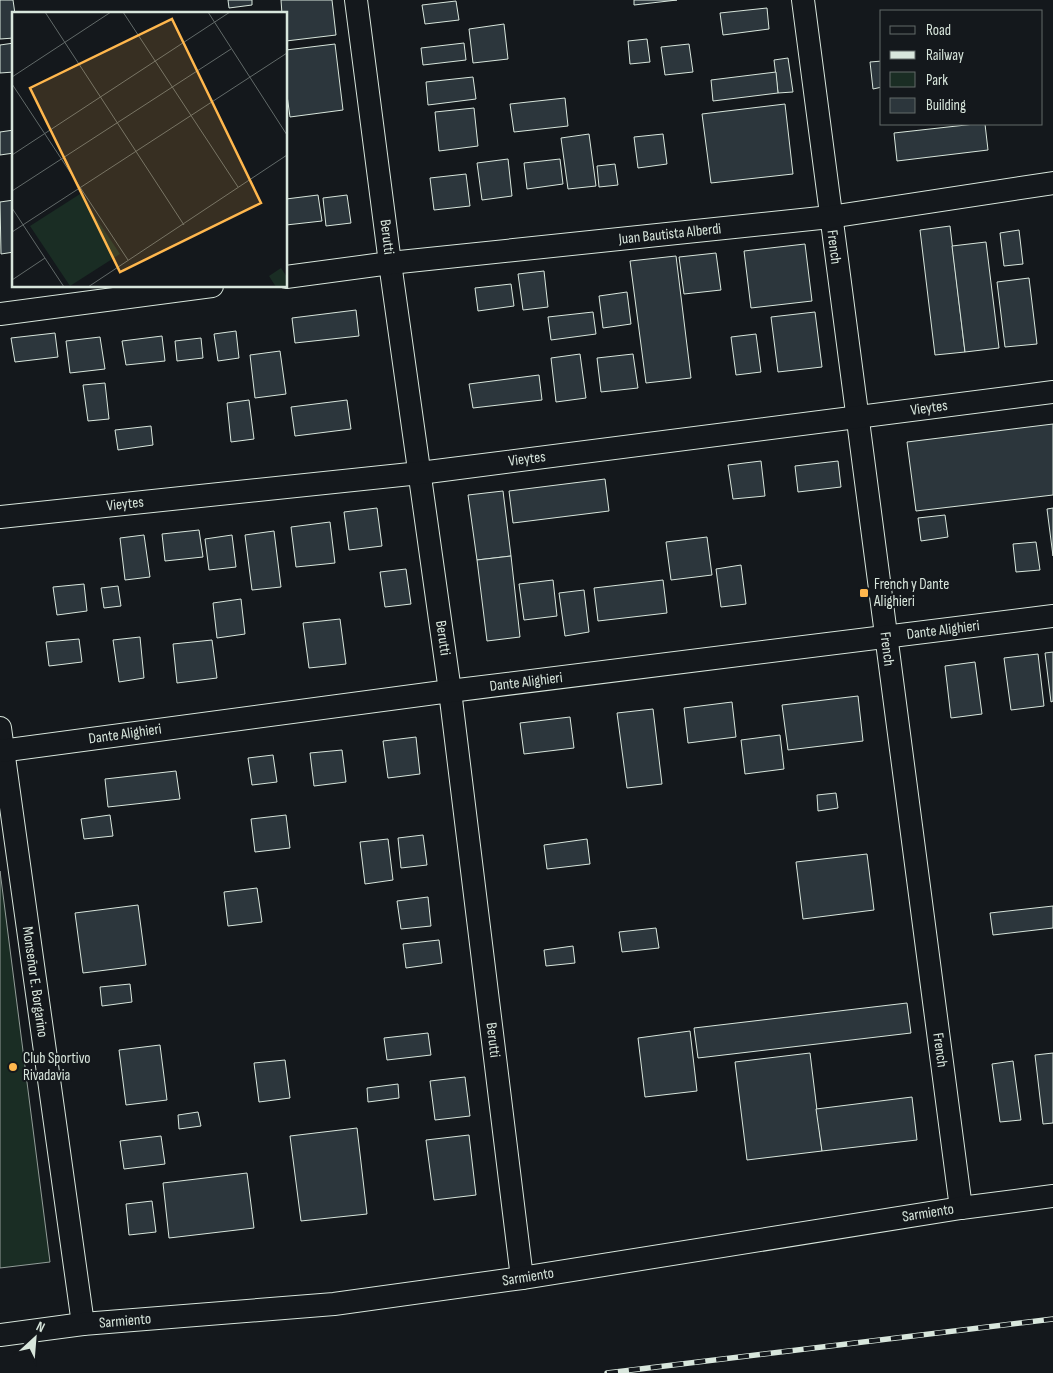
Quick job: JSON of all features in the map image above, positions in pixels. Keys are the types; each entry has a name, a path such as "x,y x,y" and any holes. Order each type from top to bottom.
{"street":[{"name":"Berutti","path":"356,0 390,263 450,691 522,1278"},
{"name":"French","path":"803,0 961,1208"},
{"name":"Juan Bautista Alberdi","path":"288,276 390,263 830,217 1053,184"},
{"path":"0,314 197,288"},
{"name":"Vieytes","path":"0,517 420,473 1053,392"},
{"name":"Dante Alighieri","path":"1,751 450,691 1053,616"},
{"name":"Monseñor E. Borgarino","path":"0,728 1,751 82,1324"},
{"name":"Sarmiento","path":"0,1335 82,1324 334,1304 522,1278 961,1208 1053,1196"}],"green space":[{"name":"Club Sportivo Rivadavia","path":"0,871 50,1262 0,1268"}],"building":[{"path":"0,0 13,0 15,12 12,12 12,38 0,39"},
{"path":"228,0 252,0 252,5 229,8"},
{"path":"281,0 332,0 336,35 288,41 288,12 282,12"},
{"path":"634,0 677,0 634,5"},
{"path":"456,1 459,20 425,24 422,5"},
{"path":"767,8 769,29 723,35 720,13"},
{"path":"504,24 508,59 473,63 469,29"},
{"path":"647,39 650,62 630,64 628,41"},
{"path":"12,43 12,72 0,73 0,45"},
{"path":"464,43 466,60 423,65 421,48"},
{"path":"335,44 343,110 290,117 288,102 288,50"},
{"path":"689,44 693,72 665,75 661,47"},
{"path":"788,58 793,92 778,93 774,60"},
{"path":"880,61 880,87 873,89 870,62"},
{"path":"776,72 778,93 713,101 711,80"},
{"path":"473,77 476,99 428,105 426,82"},
{"path":"565,98 568,126 514,132 510,104"},
{"path":"785,104 793,174 711,183 702,114"},
{"path":"474,108 478,146 439,151 435,112"},
{"path":"966,125 985,125 988,150 897,161 894,133"},
{"path":"12,130 12,153 0,155 0,132"},
{"path":"589,134 596,186 568,189 561,138"},
{"path":"663,134 667,164 638,168 634,137"},
{"path":"508,159 512,196 482,200 477,163"},
{"path":"560,159 563,184 527,189 524,163"},
{"path":"615,164 618,185 599,187 597,166"},
{"path":"466,174 470,206 434,210 430,178"},
{"path":"318,195 322,221 288,225 288,199"},
{"path":"347,195 351,223 326,226 323,198"},
{"path":"12,200 12,252 1,254 0,202"},
{"path":"950,226 965,352 935,355 920,230"},
{"path":"1019,230 1023,264 1004,266 1000,233"},
{"path":"986,242 999,348 965,352 952,246"},
{"path":"805,244 812,301 751,308 744,251"},
{"path":"716,253 721,290 684,294 679,257"},
{"path":"676,256 691,378 646,383 630,261"},
{"path":"544,271 548,307 523,310 518,274"},
{"path":"1029,278 1037,344 1005,347 997,282"},
{"path":"511,284 514,306 478,311 475,288"},
{"path":"627,292 631,324 603,328 599,296"},
{"path":"356,310 359,336 295,343 292,318"},
{"path":"593,312 596,334 551,340 548,317"},
{"path":"815,312 822,367 778,372 771,317"},
{"path":"236,331 239,358 218,361 214,334"},
{"path":"55,333 58,357 15,362 11,338"},
{"path":"756,334 761,372 736,375 731,337"},
{"path":"162,336 165,361 126,365 122,341"},
{"path":"100,337 105,369 70,373 66,341"},
{"path":"201,338 203,358 177,361 175,341"},
{"path":"280,351 286,394 255,398 250,355"},
{"path":"580,354 586,398 556,402 551,358"},
{"path":"633,354 638,388 601,392 597,358"},
{"path":"539,375 542,400 473,408 469,384"},
{"path":"105,383 109,419 88,421 83,385"},
{"path":"249,400 254,439 231,442 227,403"},
{"path":"347,400 351,429 295,436 291,407"},
{"path":"1053,424 1053,495 916,511 907,442"},
{"path":"151,426 153,445 118,450 115,430"},
{"path":"761,461 765,496 733,499 728,465"},
{"path":"838,461 841,487 798,492 795,466"},
{"path":"605,479 609,511 513,523 509,491"},
{"path":"503,491 511,556 477,560 468,495"},
{"path":"377,508 382,546 349,550 344,512"},
{"path":"1053,508 1053,556 1047,509"},
{"path":"945,515 948,537 921,541 918,518"},
{"path":"330,522 335,563 296,567 291,527"},
{"path":"199,530 203,557 165,561 162,534"},
{"path":"274,531 281,587 252,590 245,535"},
{"path":"144,535 150,577 125,580 120,538"},
{"path":"232,535 236,567 209,570 205,539"},
{"path":"707,537 712,575 671,580 666,542"},
{"path":"1036,542 1040,570 1016,572 1013,544"},
{"path":"511,556 520,637 487,641 477,560"},
{"path":"741,565 746,604 721,607 716,569"},
{"path":"406,569 411,604 385,607 380,572"},
{"path":"553,580 557,616 524,620 519,584"},
{"path":"663,580 667,613 598,621 594,588"},
{"path":"84,584 87,611 57,615 53,587"},
{"path":"118,586 121,606 104,608 101,588"},
{"path":"584,590 589,632 565,636 559,593"},
{"path":"241,599 245,634 217,638 213,603"},
{"path":"340,619 346,664 309,668 303,623"},
{"path":"140,637 144,678 119,682 113,640"},
{"path":"79,639 82,662 49,666 46,642"},
{"path":"212,640 217,678 177,683 173,644"},
{"path":"1053,652 1053,701 1051,702 1045,653"},
{"path":"1038,654 1044,706 1011,710 1004,658"},
{"path":"975,662 982,714 951,718 945,666"},
{"path":"858,696 863,741 788,750 782,705"},
{"path":"732,702 736,737 688,743 684,708"},
{"path":"653,709 662,784 627,788 617,713"},
{"path":"570,717 574,748 524,754 520,723"},
{"path":"780,735 784,769 745,774 741,740"},
{"path":"416,737 420,774 388,778 383,741"},
{"path":"342,750 346,782 314,786 310,753"},
{"path":"273,755 277,782 252,785 248,758"},
{"path":"176,771 180,799 108,807 105,779"},
{"path":"836,793 838,808 818,811 817,795"},
{"path":"110,815 113,836 84,839 81,819"},
{"path":"286,815 290,848 255,852 251,819"},
{"path":"423,835 427,865 401,868 398,838"},
{"path":"388,839 393,880 365,884 360,842"},
{"path":"587,839 590,864 547,869 544,845"},
{"path":"867,854 874,910 803,919 796,862"},
{"path":"257,888 262,922 228,926 224,892"},
{"path":"428,897 431,926 401,929 397,901"},
{"path":"138,905 146,965 83,973 75,913"},
{"path":"1053,906 1053,928 993,935 990,913"},
{"path":"656,928 659,948 622,952 619,932"},
{"path":"439,940 442,963 406,968 403,944"},
{"path":"573,946 575,963 546,966 544,950"},
{"path":"130,984 132,1002 102,1006 100,987"},
{"path":"907,1003 911,1033 698,1058 694,1028"},
{"path":"690,1031 697,1091 645,1097 638,1038"},
{"path":"428,1033 431,1055 387,1060 384,1038"},
{"path":"160,1045 167,1100 126,1105 119,1050"},
{"path":"810,1053 822,1151 747,1160 735,1062"},
{"path":"1053,1053 1053,1123 1043,1124 1035,1055"},
{"path":"285,1060 290,1098 259,1102 254,1063"},
{"path":"1013,1061 1021,1120 1000,1122 992,1064"},
{"path":"465,1077 470,1116 435,1120 430,1081"},
{"path":"398,1084 399,1098 368,1102 367,1088"},
{"path":"912,1097 917,1140 822,1151 816,1109"},
{"path":"198,1112 201,1126 179,1129 178,1115"},
{"path":"357,1128 367,1214 301,1221 290,1136"},
{"path":"469,1135 476,1195 434,1200 426,1140"},
{"path":"161,1136 165,1164 124,1169 120,1141"},
{"path":"247,1173 254,1228 169,1238 163,1183"},
{"path":"152,1201 156,1232 129,1235 126,1204"}],"railway":[{"path":"607,1373 1053,1319"}],"place":[{"name":"French y Dante Alighieri","path":"864,593"},
{"name":"Club Sportivo Rivadavia","path":"13,1067"}]}
